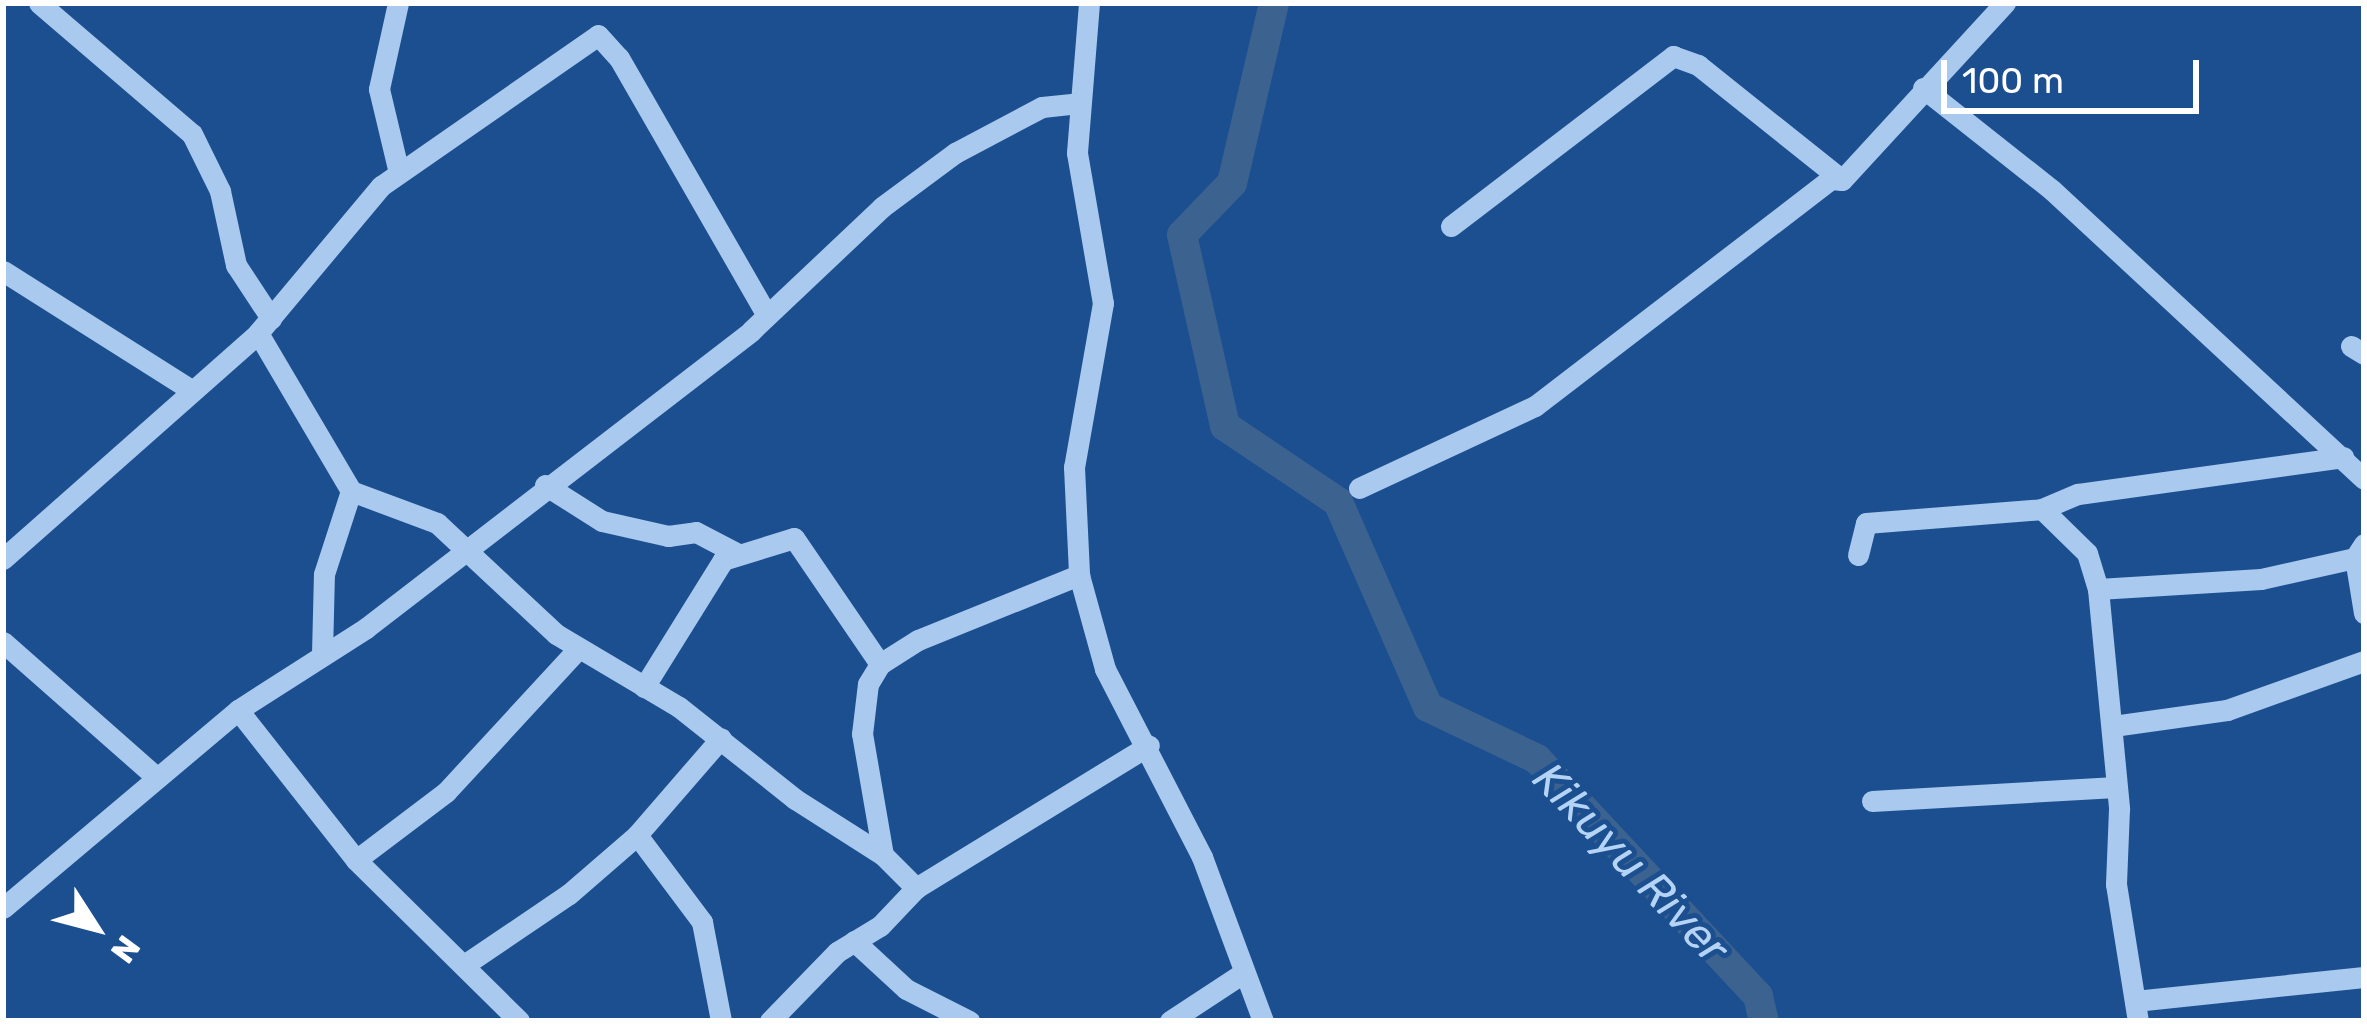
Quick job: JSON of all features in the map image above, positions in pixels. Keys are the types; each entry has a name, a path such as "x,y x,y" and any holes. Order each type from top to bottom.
{"street":[{"path":"39,3 192,134 220,191 236,265 351,491 428,518 469,548 578,650 721,738 883,855 916,888"},
{"path":"398,3 380,89 399,173"},
{"path":"1090,3 1079,103 1079,174 1103,303 1074,467 1079,575 1105,669 1149,745 1202,857 1263,1021"},
{"path":"1842,180 2005,3"},
{"path":"3,560 120,462 265,325 399,173 598,35 619,58 766,315"},
{"path":"1451,226 1673,56 1698,65 1842,180"},
{"path":"1923,88 2051,190 2364,479"},
{"path":"3,908 154,775 238,710 469,548 766,315 881,207 956,153 1042,106 1079,103"},
{"path":"1359,488 1535,406 1831,179 1842,180"},
{"path":"3,272 191,390"},
{"path":"1858,555 1866,523 2042,508 2078,494 2343,457"},
{"path":"544,485 602,521 668,536 696,532 736,553"},
{"path":"322,654 331,533 351,491"},
{"path":"2042,508 2087,553 2098,589 2113,726 2116,884 2137,1011 2364,977"},
{"path":"644,687 713,574 736,553 794,538 880,664"},
{"path":"2098,589 2244,581 2359,551 2364,613"},
{"path":"883,855 862,734 868,684 880,664 918,640 1079,575"},
{"path":"3,642 154,775"},
{"path":"356,860 446,792 578,650"},
{"path":"2113,726 2227,710 2364,661"},
{"path":"238,710 356,860 467,963 519,1021"},
{"path":"467,963 569,895 637,835 721,738"},
{"path":"770,1021 916,888 1149,745"},
{"path":"1872,801 2116,787"},
{"path":"637,835 702,922 721,1021"},
{"path":"854,941 906,989 969,1021"},
{"path":"1170,1021 1243,973"}],"waterway":[{"name":"Kikuyu River","path":"1274,3 1232,183 1182,235 1225,426 1338,502 1428,707 1537,759 1758,996 1764,1021"}]}
